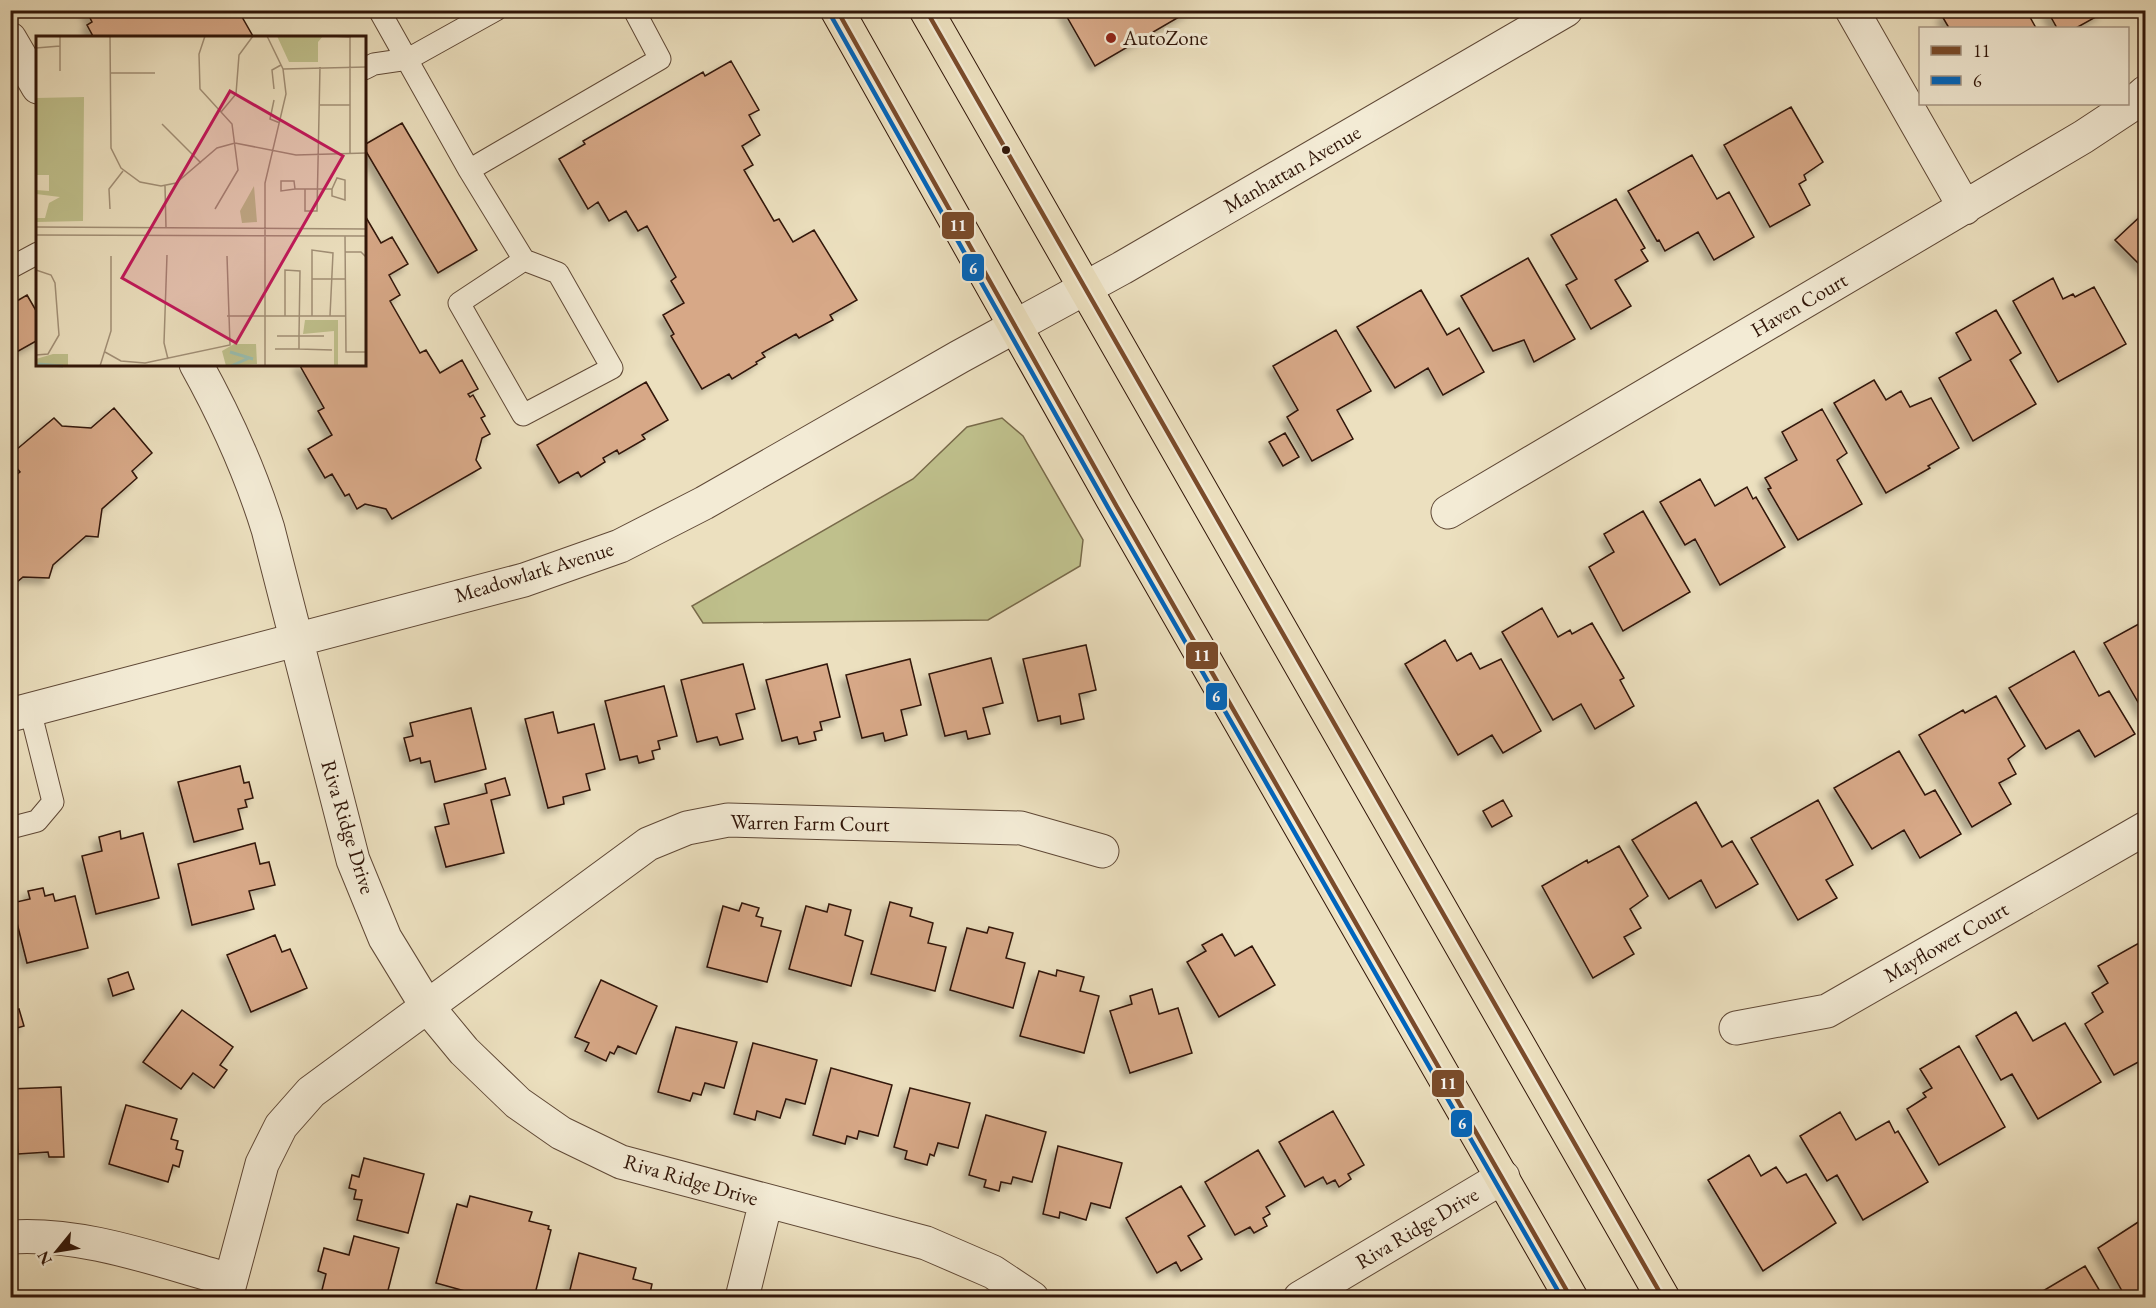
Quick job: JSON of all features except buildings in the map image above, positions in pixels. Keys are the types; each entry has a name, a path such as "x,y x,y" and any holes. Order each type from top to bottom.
{"main road":[{"path":"837,10 1117,507 1571,1298"},
{"path":"926,10 1663,1298"}],"street":[{"name":"Manhattan Avenue","path":"1017,326 1566,10"},
{"path":"1852,10 1965,208"},
{"path":"10,39 36,84"},
{"name":"Haven Court","path":"1448,512 2083,137 2130,106 2145,92"},
{"name":"Meadowlark Avenue","path":"20,713 296,638 524,580 620,546 704,503 1017,326"},
{"name":"Riva Ridge Drive","path":"197,366 226,417 255,487 353,860 384,938 426,1005 464,1051 510,1095 561,1133 621,1162 926,1242 993,1272 1032,1298"},
{"name":"Warren Farm Court","path":"228,1289 262,1164 282,1126 311,1092 426,1005 648,844 687,828 728,820 1022,828 1102,851"},
{"name":"Mayflower Court","path":"1736,1028 1827,1011 2145,828"},
{"name":"Riva Ridge Drive","path":"1300,1298 1503,1177"},
{"path":"742,1298 766,1201"},
{"path":"10,1237 44,1235 82,1240 228,1289"}],"lane":[{"path":"379,10 469,170 524,260 558,273 612,368 523,416 459,303 524,260"},
{"path":"366,68 374,64 408,59 496,10"},
{"path":"469,170 660,59 634,10"},
{"path":"10,268 36,254"},
{"path":"10,828 37,821 52,802 20,713"}],"green space":[{"path":"1002,418 1023,436 1083,540 1080,566 988,620 703,623 692,606 913,479 967,427"}],"transit line":[{"name":"11","path":"837,10 1117,507 1571,1298"},
{"name":"11","path":"926,10 1663,1298"},
{"name":"6","path":"830,14 1110,511 1562,1298"}],"place":[{"name":"AutoZone","path":"1111,38"}]}
